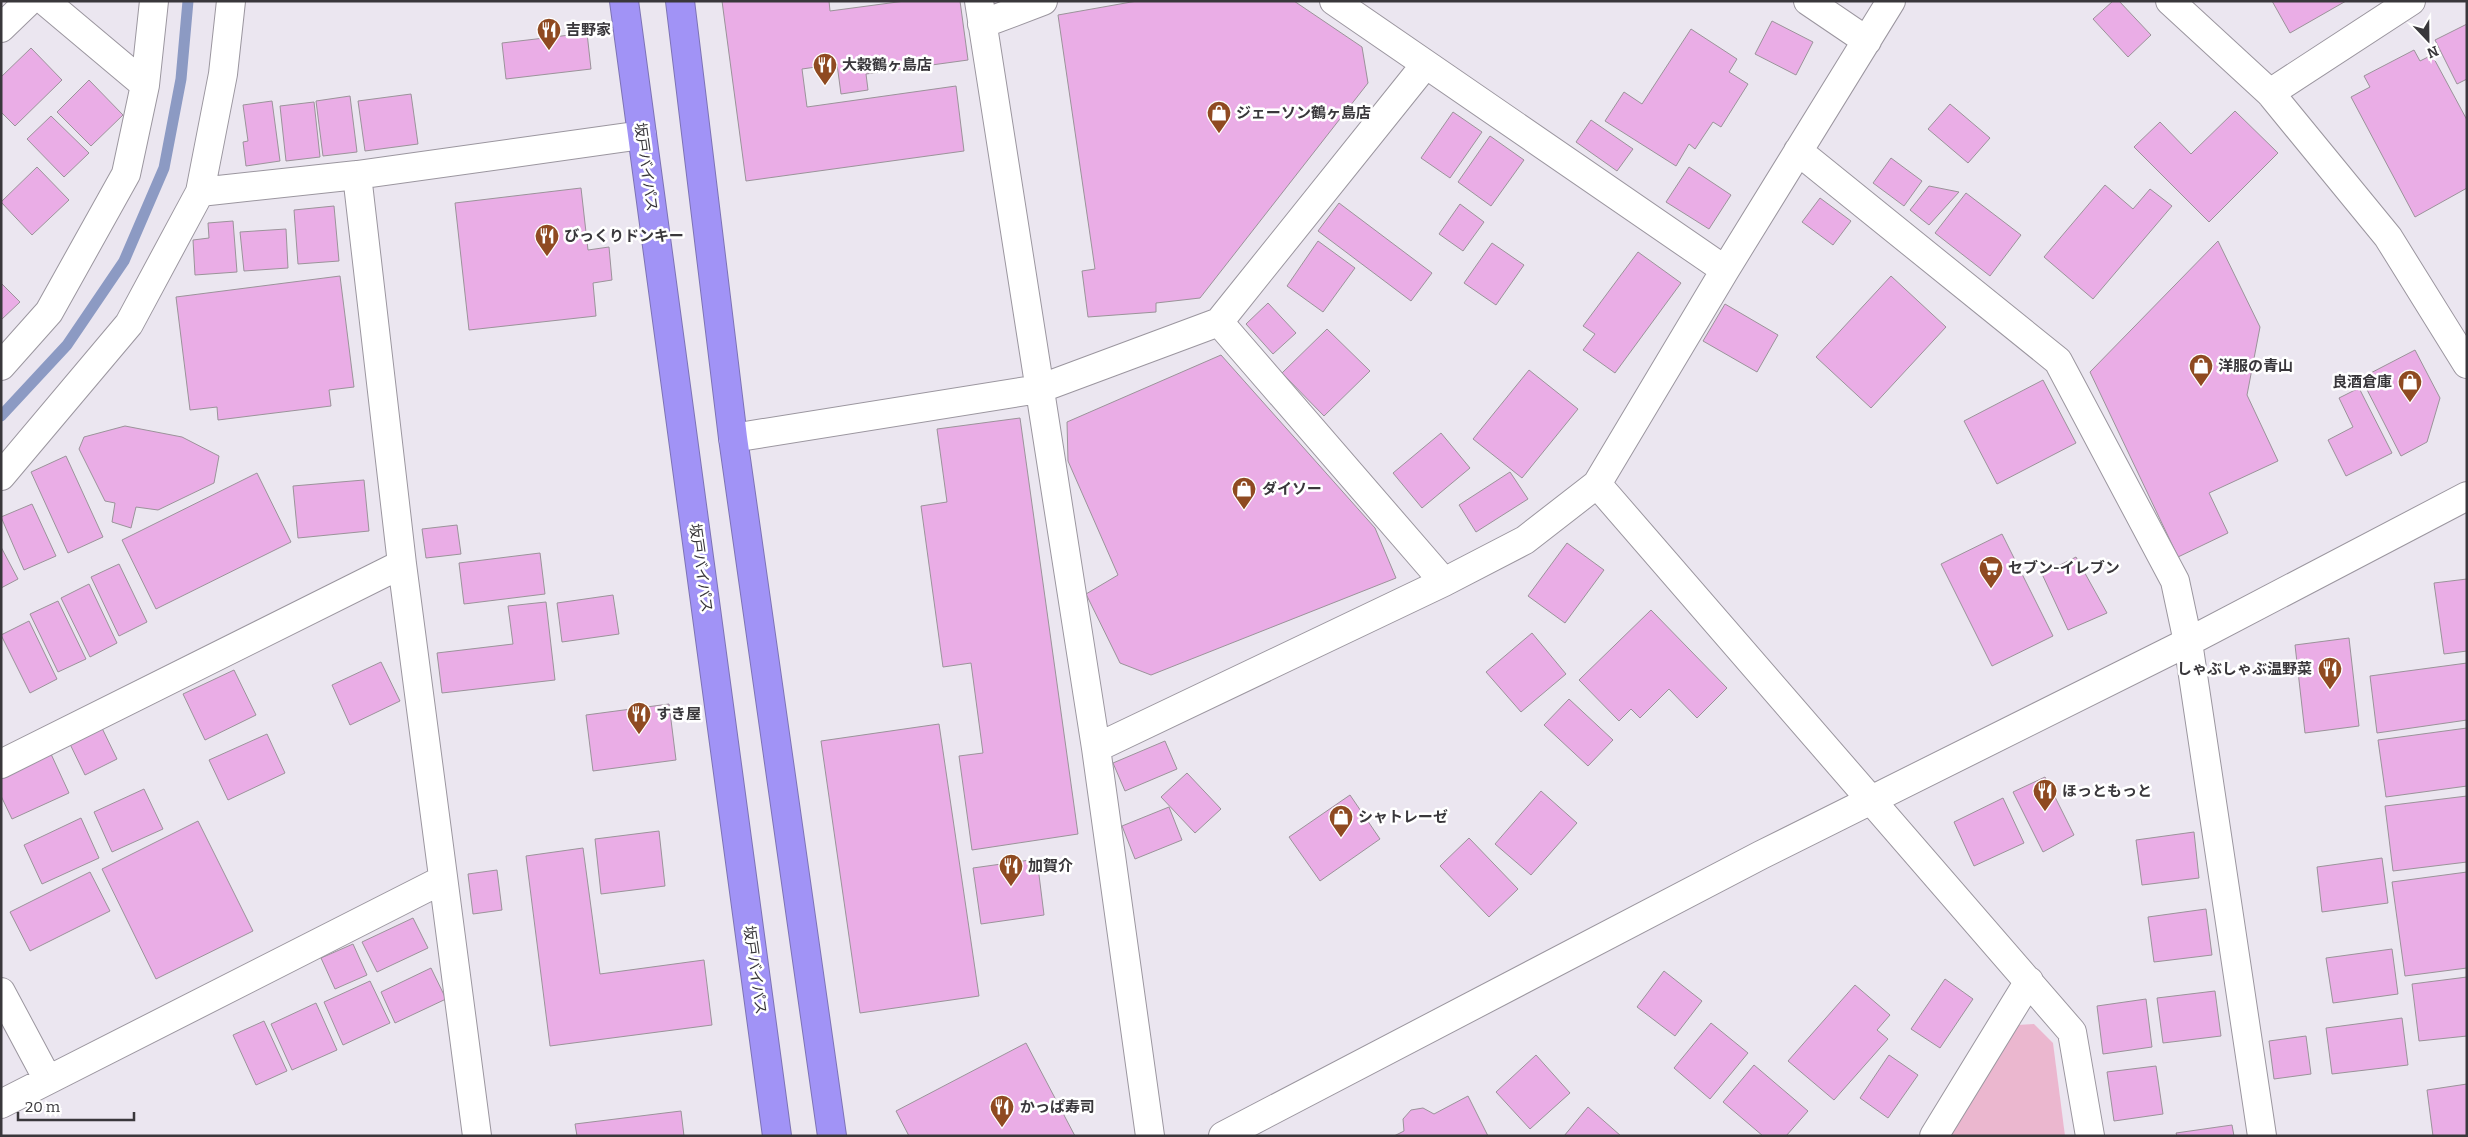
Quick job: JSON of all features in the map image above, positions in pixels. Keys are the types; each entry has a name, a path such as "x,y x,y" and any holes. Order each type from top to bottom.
{"highway":[{"name":"坂戸バイパス","path":"624,1 777,1136"},
{"path":"680,1 733,438 832,1136"}],"street":[{"path":"1,28 29,1"},
{"path":"45,1 144,85"},
{"path":"1,366 49,312 126,174 144,85 154,1"},
{"path":"1,476 129,324 200,192 223,74 231,1"},
{"path":"1043,1 980,13 1096,748 1150,1136"},
{"path":"1334,1 1725,270"},
{"path":"1808,1 1867,41"},
{"path":"1096,748 1444,582 1525,540 1597,484 1725,270 1891,1"},
{"path":"2170,1 2270,93 2388,237 2467,364"},
{"path":"2270,93 2411,1"},
{"path":"733,438 1039,389 1219,322 1425,65"},
{"path":"200,192 357,175 642,135"},
{"path":"1798,151 2058,361 2174,581 2188,642 2262,1136"},
{"path":"357,175 402,564 477,1136"},
{"path":"1219,322 1444,582"},
{"path":"1597,484 2072,1032 2090,1136"},
{"path":"1224,1136 1871,800 2188,642 2467,496"},
{"path":"1,764 402,564"},
{"path":"1,1104 442,880"},
{"path":"1934,1136 2029,981"},
{"path":"1,992 48,1080"}],"shaded area":[{"path":"2034,1024 2053,1043 2065,1136 1946,1136 2017,1025"}],"building":[{"path":"722,1 829,1 830,11 905,1 960,1 968,60 866,74 868,90 841,94 837,64 802,69 807,107 956,86 964,151 746,181"},
{"path":"1137,1 1294,1 1362,47 1368,83 1200,298 1156,303 1156,312 1088,317 1082,271 1095,269 1058,15"},
{"path":"2113,1 2119,1 2151,35 2128,57 2093,19"},
{"path":"2272,1 2346,1 2290,33"},
{"path":"1772,21 1813,42 1796,75 1755,54"},
{"path":"2467,24 2467,79 2457,84 2435,40"},
{"path":"1691,29 1737,59 1729,72 1748,84 1721,127 1713,122 1695,149 1689,144 1676,166 1605,121 1624,92 1642,104"},
{"path":"587,33 591,69 506,79 502,43"},
{"path":"31,48 62,80 15,126 1,112 1,77"},
{"path":"2414,50 2420,61 2432,55 2467,120 2467,188 2415,217 2351,97 2370,87 2364,76"},
{"path":"89,80 123,115 91,146 57,112"},
{"path":"411,94 418,144 365,151 358,101"},
{"path":"350,96 357,152 323,156 316,101"},
{"path":"272,101 280,161 246,166 243,142 248,141 243,105"},
{"path":"314,102 320,157 286,161 280,106"},
{"path":"1950,104 1990,138 1968,163 1928,129"},
{"path":"2235,111 2278,153 2209,222 2134,147 2160,122 2191,154"},
{"path":"1453,112 1482,132 1450,178 1421,158"},
{"path":"51,116 89,153 64,177 27,139"},
{"path":"1591,120 1633,149 1617,171 1576,142"},
{"path":"1490,136 1524,160 1491,206 1458,182"},
{"path":"1891,158 1922,181 1904,206 1873,183"},
{"path":"37,167 69,200 32,235 1,202"},
{"path":"1689,167 1731,195 1709,229 1666,202"},
{"path":"2105,185 2133,209 2150,189 2172,206 2093,299 2044,257"},
{"path":"1929,186 1959,192 1929,225 1910,210"},
{"path":"581,188 588,250 609,247 612,280 593,283 596,316 469,330 455,203"},
{"path":"1966,193 2021,235 1990,276 1935,233"},
{"path":"1820,198 1851,221 1833,245 1802,222"},
{"path":"1339,203 1432,273 1411,301 1318,231"},
{"path":"1460,204 1484,222 1463,251 1439,234"},
{"path":"334,206 339,261 298,264 294,210"},
{"path":"233,221 237,272 195,275 193,240 209,238 208,223"},
{"path":"286,229 288,268 244,271 240,232"},
{"path":"1318,241 1355,268 1323,312 1287,286"},
{"path":"2218,241 2260,327 2247,395 2278,461 2209,493 2228,533 2178,557 2090,372"},
{"path":"1492,243 1524,265 1496,305 1464,283"},
{"path":"1638,252 1681,283 1615,373 1583,350 1595,334 1583,326"},
{"path":"340,276 354,387 329,390 331,406 218,420 217,407 190,410 176,297"},
{"path":"1891,276 1946,327 1871,408 1816,357"},
{"path":"1,283 20,302 1,320"},
{"path":"1268,303 1296,333 1273,354 1246,324"},
{"path":"1725,304 1778,335 1757,372 1703,341"},
{"path":"1327,329 1370,371 1324,416 1282,373"},
{"path":"2415,350 2440,398 2427,442 2401,456 2361,378"},
{"path":"1221,355 1375,528 1396,578 1151,675 1120,663 1086,594 1118,575 1068,461 1067,422"},
{"path":"1529,370 1578,409 1522,478 1473,439"},
{"path":"2043,380 2076,443 1997,484 1964,421"},
{"path":"2359,388 2392,453 2346,476 2328,440 2353,427 2339,398"},
{"path":"1020,418 1078,834 972,850 959,756 983,753 971,663 943,667 921,506 947,502 937,429"},
{"path":"125,426 182,437 219,456 214,483 158,510 136,507 131,528 112,522 115,503 105,501 79,449 84,437"},
{"path":"1441,433 1470,468 1422,508 1393,473"},
{"path":"66,456 103,537 68,553 31,472"},
{"path":"1510,472 1528,499 1476,532 1459,505"},
{"path":"257,473 291,542 156,609 122,540"},
{"path":"364,480 369,531 298,538 293,486"},
{"path":"32,504 56,556 24,570 1,517"},
{"path":"457,525 461,554 426,558 422,529"},
{"path":"2002,534 2053,636 1992,666 1941,564"},
{"path":"1567,543 1604,570 1565,623 1528,596"},
{"path":"1,547 18,579 1,588"},
{"path":"540,553 545,594 464,604 459,563"},
{"path":"2076,557 2107,613 2068,630 2042,574"},
{"path":"119,564 147,622 119,636 91,577"},
{"path":"2467,579 2467,651 2444,654 2434,583"},
{"path":"89,584 117,643 90,657 61,598"},
{"path":"613,595 619,634 562,642 557,603"},
{"path":"58,601 86,659 58,672 30,614"},
{"path":"546,602 555,680 442,693 437,653 513,644 508,606"},
{"path":"1651,610 1727,688 1697,718 1669,689 1640,718 1631,709 1619,721 1579,680"},
{"path":"29,621 57,679 30,693 1,635"},
{"path":"1532,633 1566,674 1521,712 1486,672"},
{"path":"2349,638 2359,726 2305,733 2295,645"},
{"path":"381,662 400,701 350,725 332,685"},
{"path":"2467,663 2467,720 2377,733 2370,676"},
{"path":"234,670 256,715 205,740 183,694"},
{"path":"1569,699 1613,740 1588,766 1544,725"},
{"path":"669,704 676,760 593,771 586,715"},
{"path":"100,724 117,759 85,775 68,740"},
{"path":"939,724 979,996 860,1013 821,741"},
{"path":"2467,728 2467,786 2386,797 2378,740"},
{"path":"267,734 285,773 228,800 209,760"},
{"path":"1165,741 1177,769 1125,791 1113,763"},
{"path":"51,754 69,793 12,819 1,796 1,777"},
{"path":"1187,773 1221,809 1195,833 1161,797"},
{"path":"2045,777 2074,835 2043,852 2013,792"},
{"path":"144,789 163,829 112,852 94,812"},
{"path":"1541,791 1577,823 1531,875 1495,844"},
{"path":"1350,795 1380,839 1320,881 1289,837"},
{"path":"2467,796 2467,862 2393,871 2385,806"},
{"path":"2003,798 2024,843 1974,866 1954,822"},
{"path":"1169,807 1182,840 1135,859 1122,826"},
{"path":"81,818 99,858 42,884 24,845"},
{"path":"198,821 253,931 156,979 102,869"},
{"path":"659,831 665,886 601,894 595,839"},
{"path":"2194,832 2199,878 2142,885 2136,840"},
{"path":"1469,838 1518,889 1489,917 1440,866"},
{"path":"583,848 600,974 704,960 712,1025 550,1046 526,856"},
{"path":"2382,858 2388,903 2322,912 2317,867"},
{"path":"1037,859 1044,915 981,924 973,868"},
{"path":"497,870 502,910 473,914 468,874"},
{"path":"90,872 110,911 30,951 10,912"},
{"path":"2467,872 2467,968 2405,976 2392,882"},
{"path":"2206,909 2212,955 2154,962 2148,917"},
{"path":"413,918 428,948 377,972 362,942"},
{"path":"353,944 367,975 335,989 321,958"},
{"path":"2392,949 2398,994 2333,1003 2326,958"},
{"path":"431,968 446,999 395,1023 381,992"},
{"path":"1664,971 1702,1001 1675,1036 1637,1007"},
{"path":"2467,977 2467,1036 2419,1041 2412,984"},
{"path":"1945,979 1973,999 1940,1048 1911,1029"},
{"path":"370,981 390,1023 343,1045 324,1002"},
{"path":"1855,985 1890,1015 1877,1030 1888,1039 1834,1100 1788,1061"},
{"path":"2215,991 2221,1036 2163,1043 2157,998"},
{"path":"2146,999 2152,1047 2103,1054 2097,1006"},
{"path":"316,1003 337,1050 292,1070 271,1024"},
{"path":"2402,1018 2408,1065 2332,1074 2326,1028"},
{"path":"264,1021 287,1071 256,1085 233,1035"},
{"path":"1711,1023 1748,1053 1710,1099 1674,1068"},
{"path":"2306,1036 2311,1074 2274,1079 2269,1041"},
{"path":"1026,1043 1075,1136 909,1136 896,1111"},
{"path":"1536,1055 1570,1093 1530,1129 1496,1092"},
{"path":"1889,1055 1918,1075 1888,1118 1860,1098"},
{"path":"1754,1065 1808,1111 1786,1136 1763,1136 1723,1102"},
{"path":"2156,1066 2163,1114 2114,1121 2107,1072"},
{"path":"2467,1084 2467,1136 2433,1136 2427,1090"},
{"path":"1468,1096 1488,1136 1394,1136 1404,1131 1403,1119 1411,1110 1423,1108 1434,1114"},
{"path":"1588,1107 1621,1136 1564,1136"},
{"path":"681,1111 684,1136 577,1136 575,1124"},
{"path":"2232,1125 2234,1136 2177,1136 2176,1133"}],"waterway":[{"path":"1,416 67,345 124,261 164,168 181,79 188,1"}],"place":[{"name":"吉野家","path":"549,51"},
{"name":"大穀鶴ヶ島店","path":"825,86"},
{"name":"ジェーソン鶴ヶ島店","path":"1219,134"},
{"name":"びっくりドンキー","path":"547,257"},
{"name":"洋服の青山","path":"2201,387"},
{"name":"良酒倉庫","path":"2410,403"},
{"name":"ダイソー","path":"1244,510"},
{"name":"セブン-イレブン","path":"1991,589"},
{"name":"しゃぶしゃぶ温野菜","path":"2330,690"},
{"name":"すき屋","path":"639,735"},
{"name":"ほっともっと","path":"2045,812"},
{"name":"シャトレーゼ","path":"1341,838"},
{"name":"加賀介","path":"1011,887"},
{"name":"かっぱ寿司","path":"1002,1128"}]}
